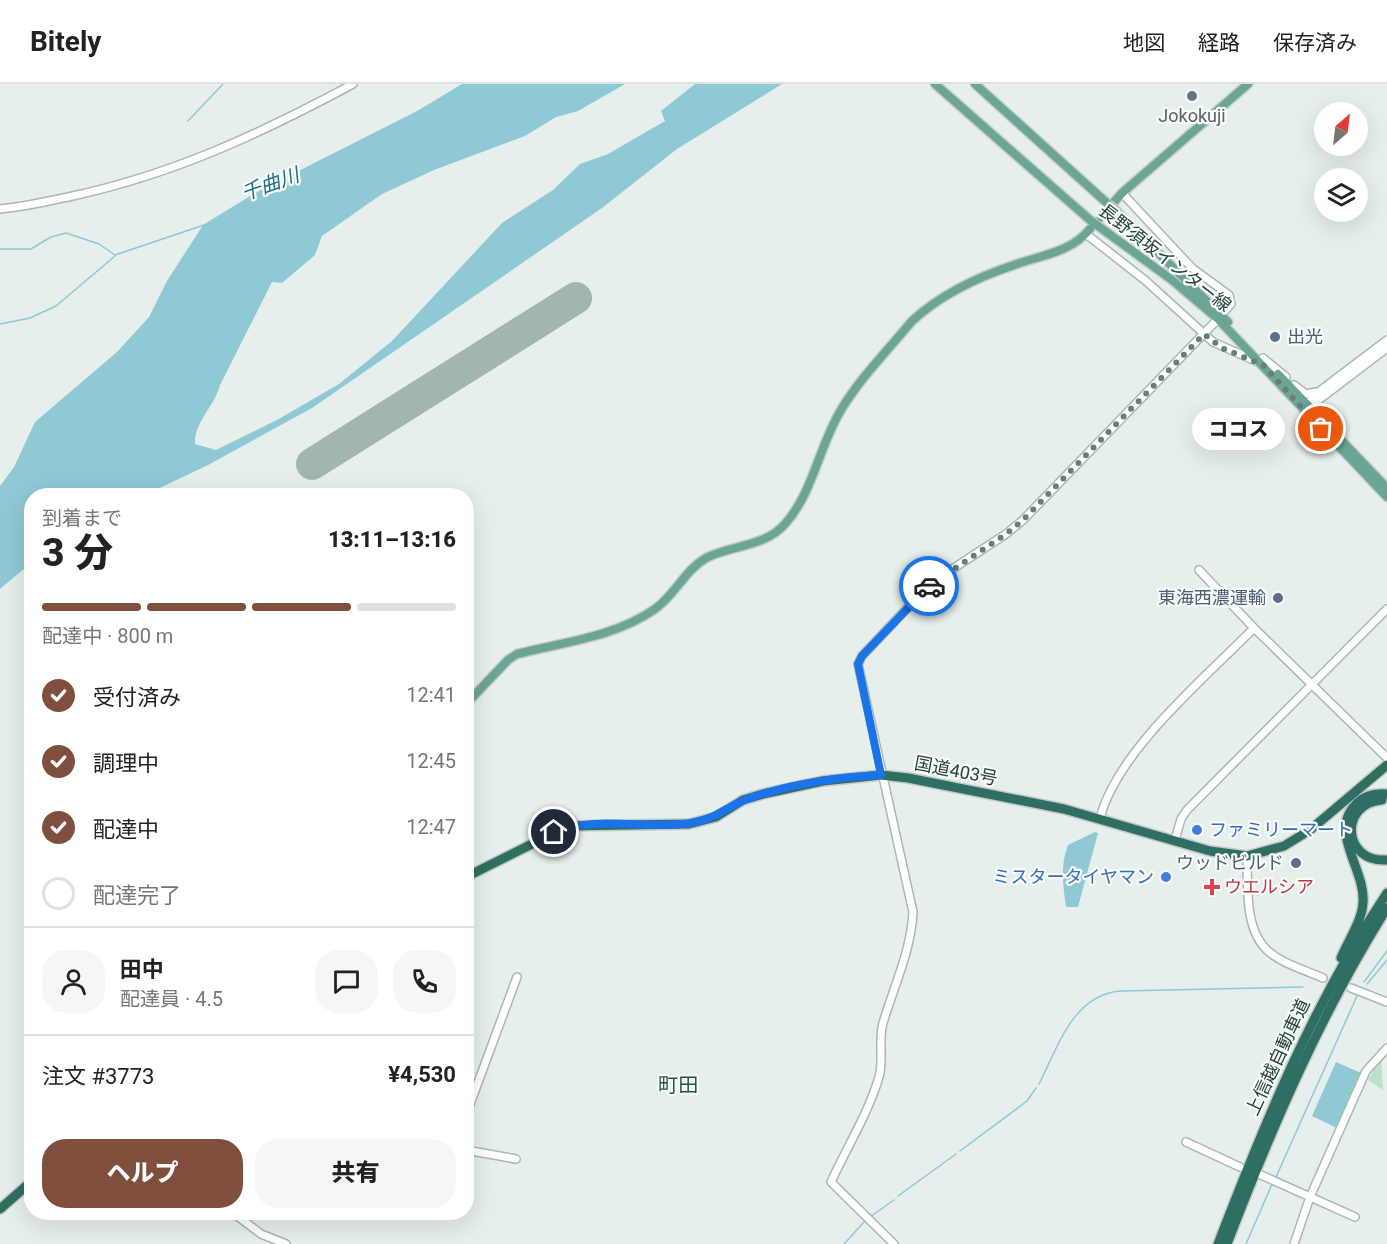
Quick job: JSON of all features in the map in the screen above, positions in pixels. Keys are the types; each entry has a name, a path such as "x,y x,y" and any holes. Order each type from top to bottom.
{"highway":[{"name":"国道403号","path":"474,873 568,826 689,824 716,817 756,796 823,781 881,775 908,778 1100,818 1218,853 1247,856 1284,846 1310,830 1387,765"},
{"path":"1307,1032 1363,906 1361,881 1346,842 1346,821 1351,810 1360,801 1371,795 1387,794"},
{"path":"1387,800 1371,802 1360,809 1353,820 1351,831 1355,844 1363,854 1375,860 1387,860"},
{"name":"上信越自動車道","path":"1218,1244 1262,1133 1307,1032 1344,962 1387,893"},
{"name":"上信越自動車道","path":"1227,1244 1280,1110 1333,1000 1387,908"},
{"path":"1333,1000 1387,915"},
{"path":"0,1209 24,1188"}],"main road":[{"name":"長野須坂インター線","path":"935,84 1090,220 1219,317"},
{"name":"長野須坂インター線","path":"975,84 1111,207 1387,488"},
{"path":"1101,217 1122,194 1248,84"},
{"path":"474,696 517,654 591,637 640,619 658,607 699,562 757,542 784,526 805,490 840,410 912,321 924,310 957,290 1015,264 1066,249 1088,231"},
{"name":"長野須坂インター線","path":"1306,407 1387,497"}],"street":[{"path":"0,209 21,208 96,191 196,161 353,84"},
{"path":"894,1244 831,1182 865,1113 880,1075 881,1032 897,987 913,926 913,906 881,775 858,664 862,656 931,583 1006,534 1023,520 1231,304 1229,295 1192,268 1122,194"},
{"path":"1088,231 1222,348 1263,362 1303,393 1312,394 1321,390"},
{"path":"1306,407 1321,390 1387,340"},
{"path":"1306,407 1387,348"},
{"path":"1199,570 1254,628 1387,758"},
{"path":"1176,840 1181,819 1187,810 1387,609"},
{"path":"1100,818 1106,796 1130,755 1254,628"},
{"path":"1247,856 1250,907 1253,928 1259,941 1267,951 1282,961 1323,978"},
{"path":"474,1093 516,977"},
{"path":"1351,988 1387,1002"},
{"path":"1294,1244 1311,1197 1366,1071 1387,1048"},
{"path":"1186,1142 1240,1167"},
{"path":"474,1151 516,1159"},
{"path":"1261,1175 1355,1217"},
{"path":"243,1220 261,1234 286,1244"}],"green space":[{"path":"1381,1057 1383,1090 1368,1080"}],"water":[{"path":"462,84 625,84 578,111 556,117 525,136 434,170 382,194 322,236 315,255 282,283 272,282 214,400 201,421 195,444 216,450 277,420 339,384 392,341 502,223 553,190 580,164 608,154 665,121 661,111 695,84 782,84 677,149 602,208 312,408 208,465 160,488 24,488 24,569 0,589 0,486 14,467 35,422 117,352 149,317 167,281 203,225 255,193 419,110"},
{"path":"1095,832 1098,833 1078,907 1066,907 1063,868 1068,845"},
{"path":"1336,1062 1361,1073 1337,1128 1312,1116"}],"waterway":[{"path":"188,121 223,84"},
{"path":"0,249 31,249 51,237 66,233 99,244 115,255 204,225"},
{"path":"0,324 30,318 56,306 115,256"},
{"path":"1364,982 1387,951"},
{"path":"1367,984 1387,960"},
{"path":"1039,1084 1069,1025 1090,1002 1104,995 1120,991 1303,987"},
{"path":"1276,1177 1357,996"},
{"path":"960,1151 1027,1101 1036,1088"},
{"path":"898,1196 956,1154"},
{"path":"1246,1244 1272,1184"},
{"path":"870,1217 894,1200"},
{"path":"844,1244 865,1221"}],"runway":[{"path":"312,464 576,298"}],"way so far":[{"path":"929,586 1023,520 1204,334 1222,348 1263,365 1321,429"}],"place":[{"name":"Jokokuji","path":"1192,96"},
{"name":"出光","path":"1275,337"},
{"name":"ココス","path":"1321,429"},
{"name":"東海西濃運輸","path":"1278,598"},
{"name":"ファミリーマート","path":"1197,830"},
{"name":"ウッドビルド","path":"1296,863"},
{"name":"ミスタータイヤマン","path":"1166,877"},
{"name":"ウエルシア","path":"1212,887"}],"district":[{"name":"町田","path":"678,1085"}],"route":[{"path":"554,832 568,826 689,824 716,817 749,798 763,794 823,781 881,775 858,664 862,656 929,586"}],"water label":[{"name":"千曲川","path":"270,184"}]}
